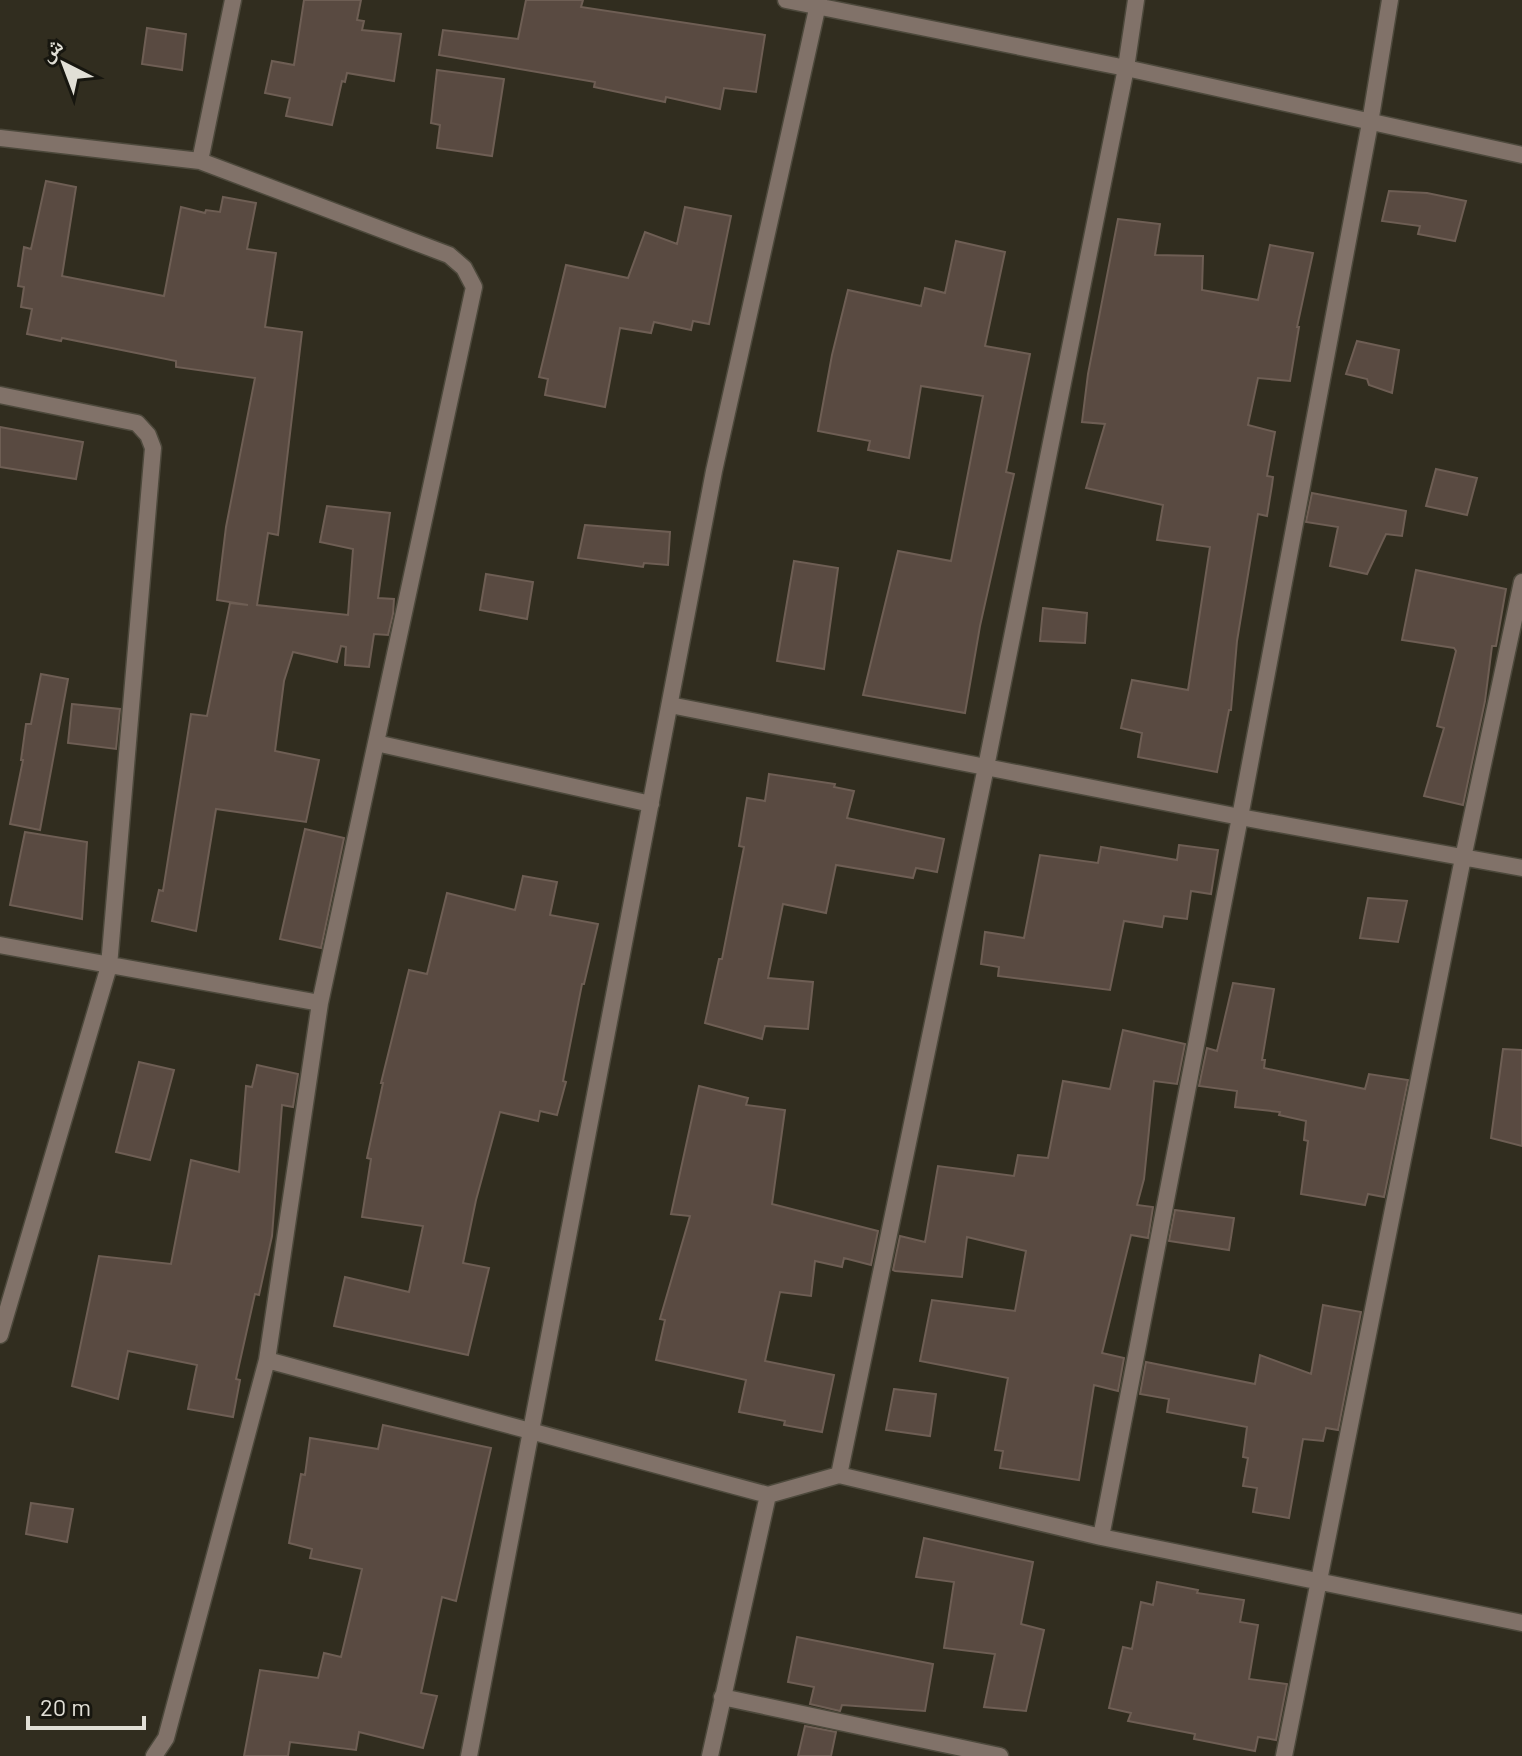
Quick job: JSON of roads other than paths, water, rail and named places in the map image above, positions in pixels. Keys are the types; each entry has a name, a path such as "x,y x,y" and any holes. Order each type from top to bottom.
{"street":[{"path":"200,161 233,0"},
{"path":"786,0 818,3 1522,155"},
{"path":"839,1475 986,767 1126,68 1136,0"},
{"path":"1101,1537 1240,817 1370,123 1390,0"},
{"path":"469,1756 714,471 818,3"},
{"path":"0,138 200,161 449,255 464,268 474,287 320,1003 267,1360 166,1738 154,1756"},
{"path":"0,395 137,423 148,435 153,448 109,966 0,1335"},
{"path":"1284,1756 1463,858 1522,582"},
{"path":"670,705 1240,817 1522,868"},
{"path":"376,743 651,804"},
{"path":"0,945 320,1003"},
{"path":"267,1360 768,1495 839,1475 1101,1537 1522,1623"},
{"path":"710,1756 768,1495"},
{"path":"722,1697 1000,1756"}]}
